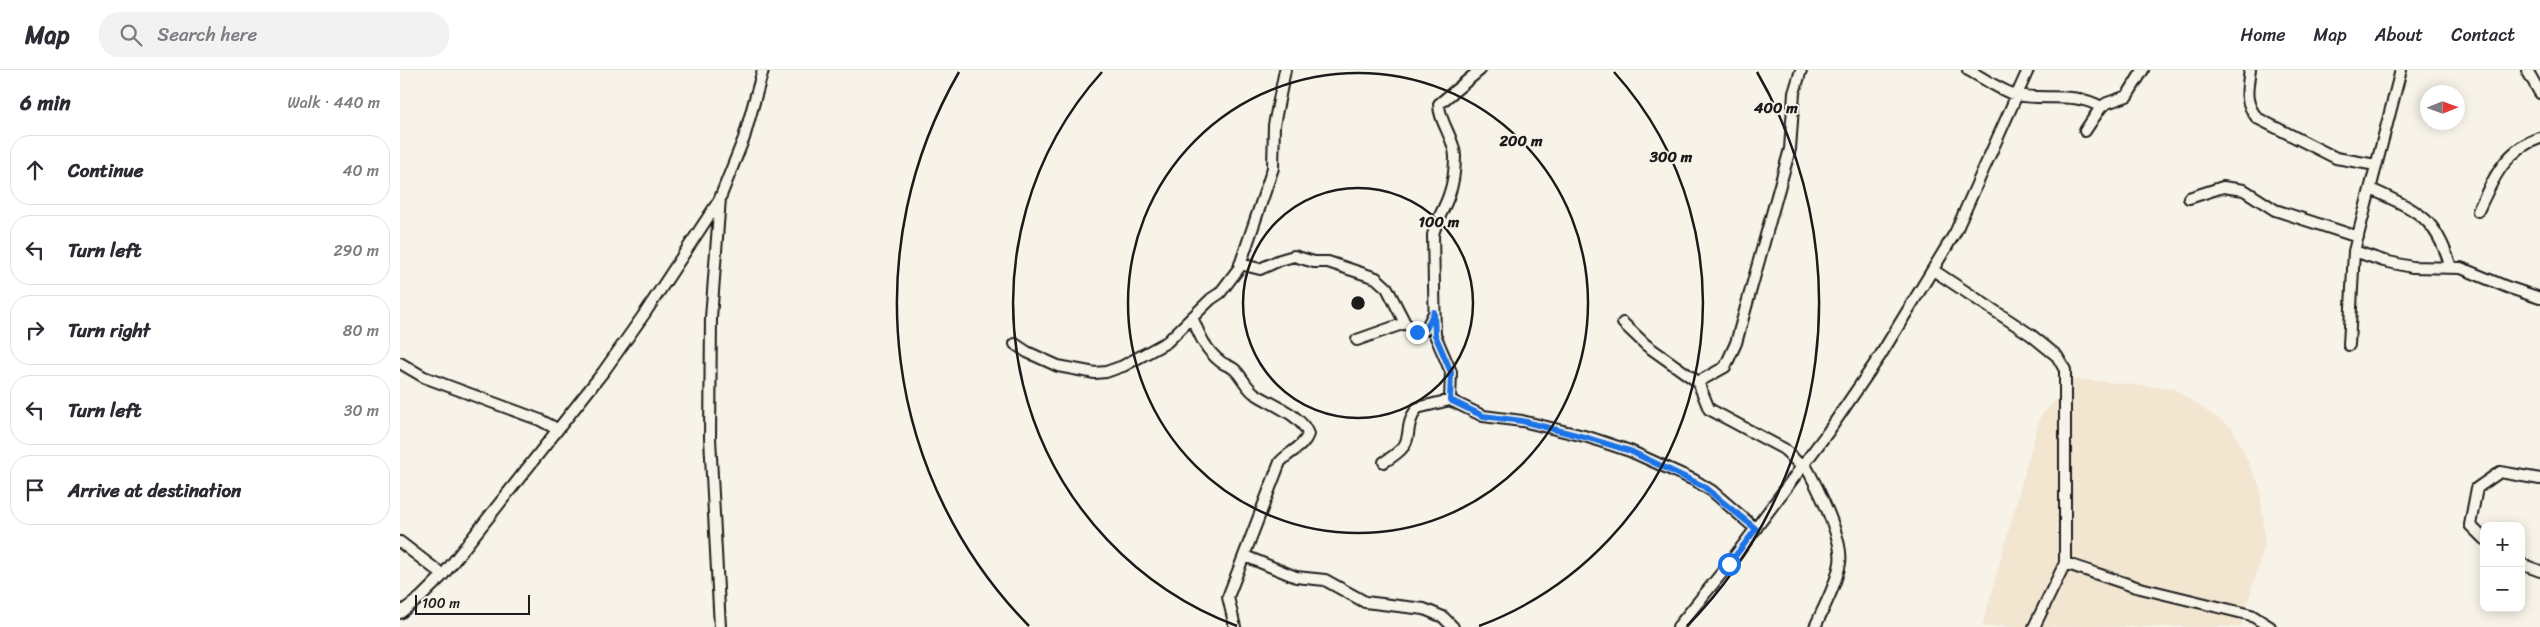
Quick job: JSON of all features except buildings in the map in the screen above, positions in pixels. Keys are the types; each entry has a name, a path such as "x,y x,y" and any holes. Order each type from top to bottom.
{"street":[{"path":"400,613 422,597 443,575 604,371 645,313 720,198 744,138 763,70"},
{"path":"1015,344 1027,352 1058,366 1095,373 1106,372 1123,366 1167,342 1228,285 1240,264 1273,168 1274,125 1285,70"},
{"path":"1450,400 1451,372 1435,335 1434,236 1435,223 1449,195 1455,154 1453,140 1440,112 1439,104 1480,70"},
{"path":"1698,382 1725,367 1736,343 1790,149 1794,94 1801,70"},
{"path":"1968,70 2016,95 2068,97 2093,102 2101,107"},
{"path":"1678,627 1756,529 1802,464 1828,432 1880,356 1955,233 2028,70"},
{"path":"2085,130 2101,107 2127,96 2143,70"},
{"path":"2250,70 2246,97 2250,109 2257,118 2336,158 2376,165"},
{"path":"2349,345 2354,251 2401,70"},
{"path":"2528,70 2540,93"},
{"path":"2478,211 2497,171 2519,148 2540,138"},
{"path":"2189,198 2223,187 2244,190 2275,210 2358,237"},
{"path":"2371,189 2403,204 2436,229 2444,243 2451,268"},
{"path":"720,198 711,318 710,438 720,627"},
{"path":"2354,251 2384,261 2412,266 2461,268 2540,298"},
{"path":"1240,264 1260,269 1294,256 1314,262 1328,262 1376,278 1386,288 1405,323 1411,329 1422,332 1429,324 1434,312"},
{"path":"1932,270 2031,335 2057,356 2064,370 2065,563 2034,627"},
{"path":"1192,317 1204,345 1214,356 1235,370 1241,381 1253,392 1295,418 1306,429 1308,434 1304,444 1290,452 1280,462 1228,597 1236,627"},
{"path":"1357,340 1405,323"},
{"path":"1623,323 1646,346 1698,382 1709,409 1784,449 1802,464 1822,494 1840,552 1836,578 1815,627"},
{"path":"400,363 424,377 540,420 557,429"},
{"path":"1384,462 1400,452 1407,444 1411,418 1417,408 1450,400 1483,416 1522,421 1630,451 1700,484 1756,529"},
{"path":"2480,535 2470,525 2476,488 2500,472 2540,479"},
{"path":"400,542 443,575"},
{"path":"1245,556 1296,577 1325,580 1365,602 1424,609 1442,617 1453,627"},
{"path":"2065,563 2136,587 2251,615 2270,627"},
{"path":"2525,565 2540,571"}],"shaded area":[{"path":"2076,379 2174,389 2232,428 2260,487 2265,543 2241,627 1982,627 2040,417"}],"route":[{"path":"1417,332 1422,332 1426,329 1434,312 1435,335 1448,361 1451,372 1452,388 1450,400 1483,416 1522,421 1630,451 1694,480 1712,492 1756,529 1729,564"}]}
